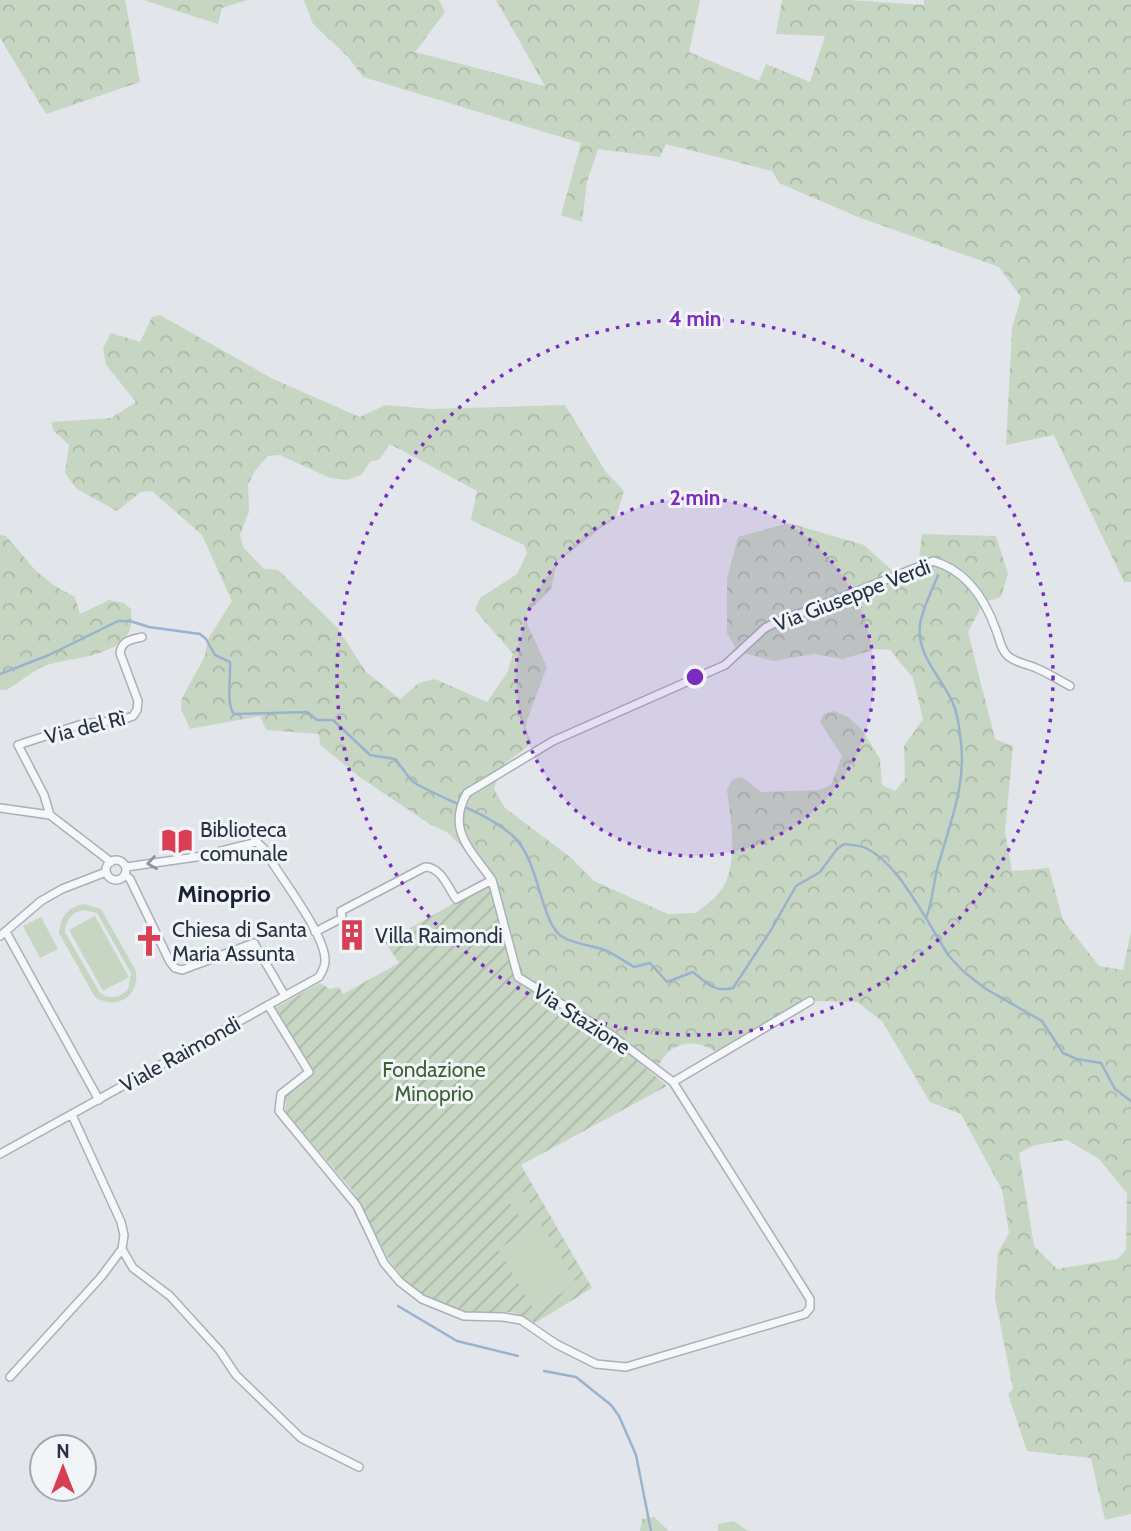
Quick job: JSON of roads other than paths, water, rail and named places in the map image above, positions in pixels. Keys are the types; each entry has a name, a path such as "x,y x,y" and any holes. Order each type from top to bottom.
{"street":[{"name":"Via Giuseppe Verdi","path":"492,880 462,837 458,817 467,793 553,741 725,665 765,628 779,621 933,561 947,565 968,581 984,601 1001,647 1009,658 1038,668 1070,686"},
{"name":"Via del Rì","path":"50,815 44,795 18,745 82,724 122,720 133,716 138,701 120,653 121,646 126,641 142,637"},
{"path":"0,808 50,815 111,862 120,861 175,968 189,968 254,943 285,996"},
{"path":"106,872 109,878 121,880 126,871 257,842 315,932 342,918 341,911 425,867 435,868 439,872 456,899 492,880"},
{"path":"99,1100 3,934 41,901 62,889 106,872 111,862"},
{"name":"Via Stazione","path":"492,880 518,977 610,1034 673,1082"},
{"name":"Viale Raimondi","path":"0,1154 319,977 325,961 315,932"},
{"path":"268,1005 309,1072 281,1094 279,1111 357,1206 384,1263 400,1282 422,1299 464,1316 521,1320 556,1344 596,1364 626,1367 805,1314 810,1308 810,1299 673,1082 810,1001"},
{"path":"10,1377 101,1277 122,1249 124,1235 121,1222 72,1115"},
{"path":"122,1249 133,1268 170,1296 220,1351 236,1375 301,1438 359,1467"}],"waterway":[{"path":"0,674 49,655 118,621 200,634 215,655 230,662 229,697 234,714 307,712 317,720 333,720 370,755 395,759 415,783 478,813 513,836 529,860 548,918 561,936 606,951 634,967 650,963 667,982 693,972 712,986 727,989 733,988 796,886 820,872 844,844 866,848 885,861 926,918 962,769 958,719 948,694 926,656 920,636 923,613 938,575"},
{"path":"926,918 948,955 964,972 986,989 1042,1021 1063,1053 1077,1059 1101,1063 1115,1089 1131,1101"},
{"path":"398,1306 457,1341 518,1356"},
{"path":"544,1371 576,1377 611,1405 619,1416 636,1455 651,1531"}],"place":[{"name":"Biblioteca comunale","path":"177,841"},
{"name":"Villa Raimondi","path":"352,935"},
{"name":"Chiesa di Santa Maria Assunta","path":"149,941"}],"district":[{"name":"Minoprio","path":"224,893"}],"park label":[{"name":"Fondazione Minoprio","path":"434,1081"}]}
